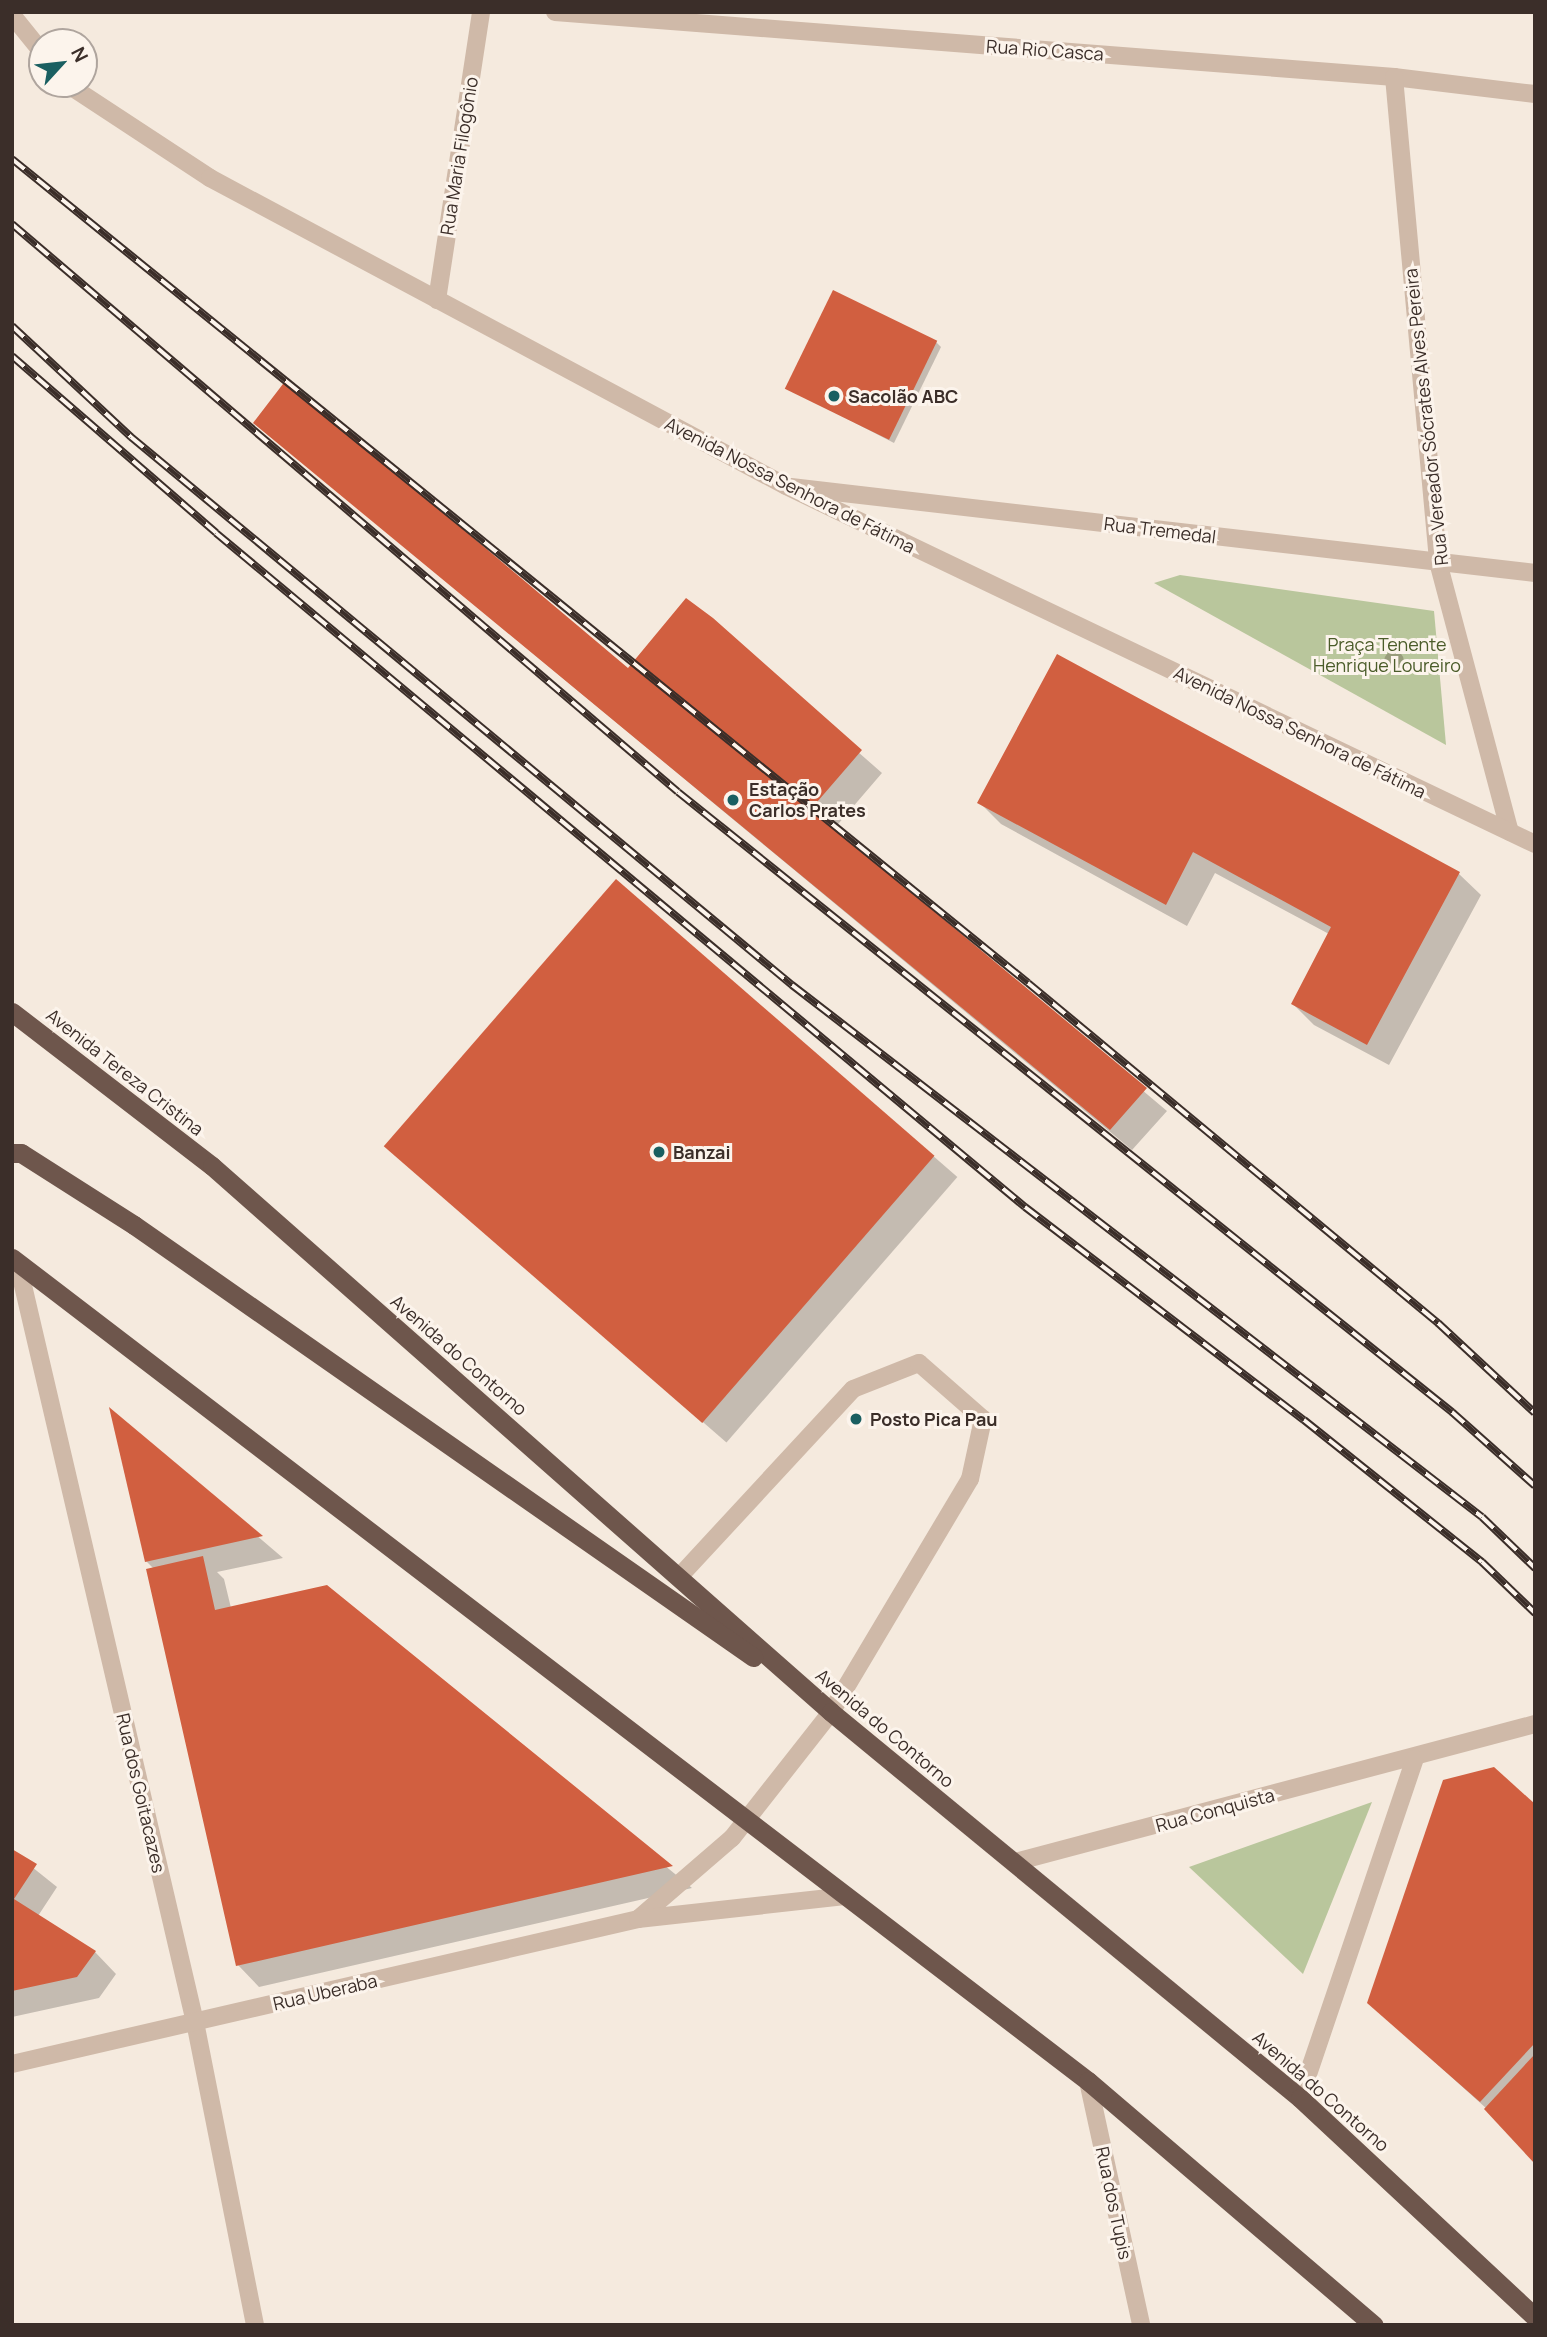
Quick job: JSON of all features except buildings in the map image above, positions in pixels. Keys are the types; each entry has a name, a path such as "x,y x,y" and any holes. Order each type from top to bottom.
{"highway":[{"name":"Avenida Tereza Cristina","path":"12,1012 212,1166"},
{"path":"12,1153 20,1153 134,1225 831,1712"},
{"name":"Avenida do Contorno","path":"212,1166 831,1712 1300,2098 1535,2317"},
{"path":"15,1261 1088,2081 1374,2325"}],"street":[{"name":"Rua Maria Filogônio","path":"437,300 481,12"},
{"name":"Rua Rio Casca","path":"555,12 1394,77 1535,94"},
{"path":"12,15 28,35"},
{"name":"Rua Vereador Sócrates Alves Pereira","path":"1394,77 1438,562 1510,832"},
{"name":"Avenida Nossa Senhora de Fátima","path":"88,98 210,178 786,486 1535,844"},
{"name":"Rua Tremedal","path":"786,486 1535,573"},
{"name":"Rua dos Goitacazes","path":"15,1261 195,2022 255,2325"},
{"name":"Rua Uberaba","path":"638,1919 748,1819 831,1712 970,1479 983,1419 919,1363 853,1389 679,1577"},
{"name":"Rua Conquista","path":"1015,1862 1415,1759 1535,1724"},
{"path":"1300,2098 1415,1759"},
{"name":"Rua Uberaba","path":"12,2064 638,1919 845,1896"},
{"name":"Rua dos Tupis","path":"1088,2081 1141,2325"}],"green space":[{"name":"Praça Tenente Henrique Loureiro","path":"1180,575 1434,611 1446,745 1154,583"},
{"path":"1372,1802 1303,1974 1189,1867"}],"railway":[{"path":"12,159 1028,983 1438,1323 1535,1413"},
{"path":"12,224 678,792 1452,1412 1535,1486"},
{"path":"12,326 131,437 792,985 1482,1517 1535,1568"},
{"path":"12,356 216,533 1025,1207 1304,1420 1482,1562 1535,1613"}],"place":[{"name":"Sacolão ABC","path":"834,396"},
{"name":"Estação Carlos Prates","path":"733,800"},
{"name":"Banzai","path":"659,1152"},
{"name":"Posto Pica Pau","path":"856,1419"}]}
